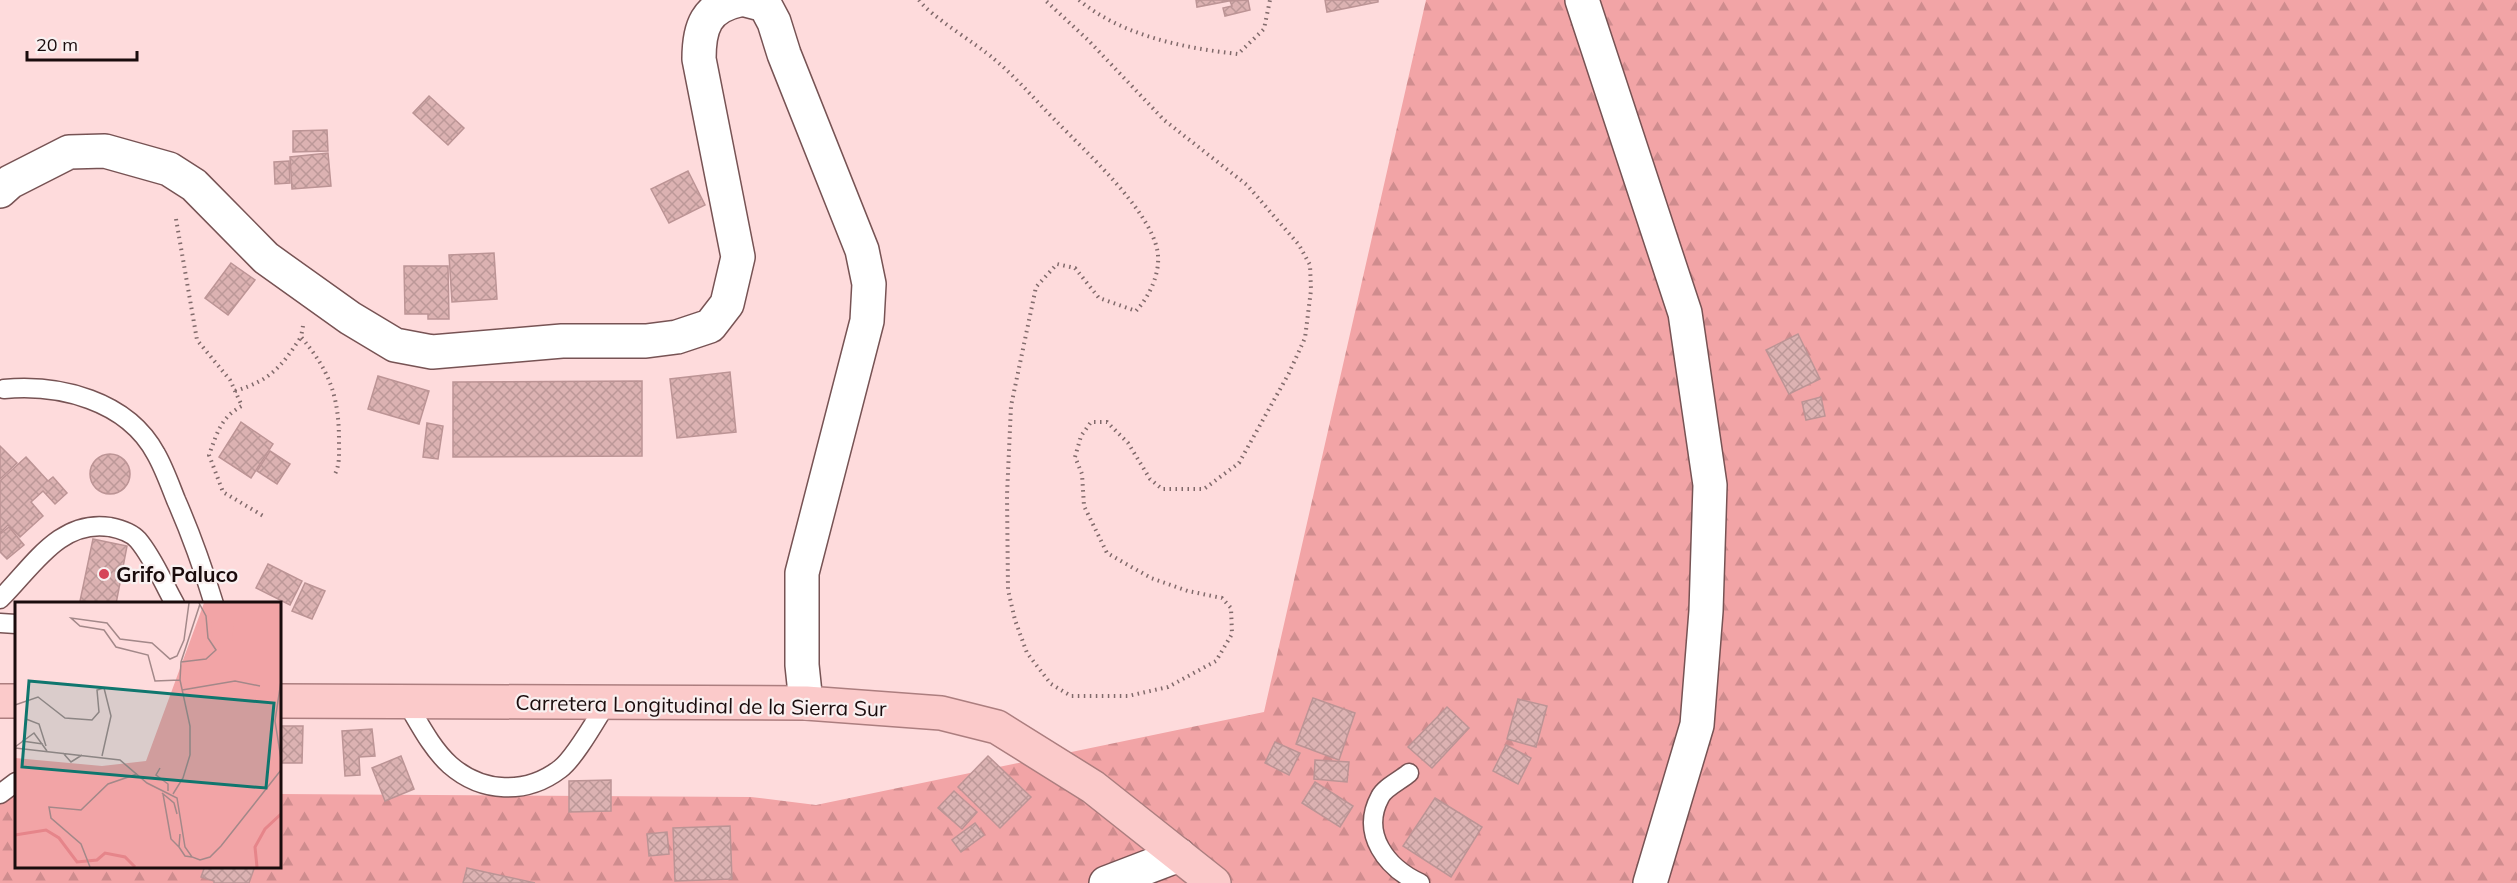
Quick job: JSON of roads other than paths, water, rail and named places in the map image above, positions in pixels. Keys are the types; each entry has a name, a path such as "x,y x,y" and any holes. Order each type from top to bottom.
{"highway":[{"name":"Carretera Longitudinal de la Sierra Sur","path":"280,701 608,701 806,704 941,713 997,727 1093,787 1214,883"}],"street":[{"path":"0,191 10,182 69,152 105,151 169,169 194,185 266,258 320,297 395,345 432,352 562,341 646,341 677,337 710,326 727,304 738,257 699,59 699,42 708,16 722,3 739,0"},
{"path":"746,0 765,5 774,22 784,54 862,250 869,284 867,321 802,573 801,644 806,704"},
{"path":"1582,0 1685,313 1710,485 1706,611 1697,725 1650,883"},
{"path":"1106,883 1179,855"}],"lane":[{"path":"4,389 32,386 89,398 113,411 138,429 160,463 196,546 213,602"},
{"path":"0,599 60,538 74,529 94,525 121,529 136,538 150,555 174,602"},
{"path":"0,623 15,624"},
{"path":"405,700 449,764 479,783 502,788 531,787 562,768 608,701"},
{"path":"1409,773 1380,795 1373,822 1377,848 1404,875 1420,883"},
{"path":"0,794 15,783"}],"place":[{"name":"Grifo Paluco","path":"104,574"}]}
